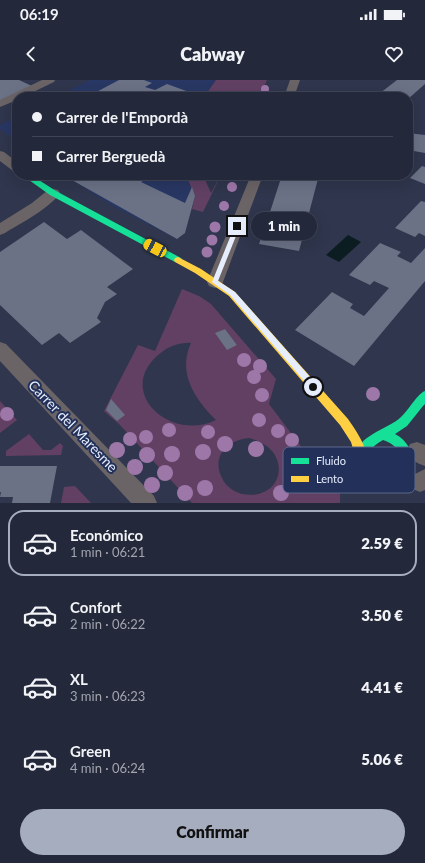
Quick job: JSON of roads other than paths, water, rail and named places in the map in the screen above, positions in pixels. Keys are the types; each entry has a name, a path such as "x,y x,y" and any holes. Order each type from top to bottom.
{"street":[{"path":"25,92 50,80"},
{"path":"291,92 295,80"},
{"path":"0,104 12,98"},
{"path":"0,155 12,164"},
{"path":"34,180 53,193 179,261 215,282 232,294 344,422 356,440 358,447"},
{"path":"215,282 255,180"},
{"path":"0,230 37,206 53,193"},
{"name":"Carrer del Maresme","path":"0,349 146,503"},
{"path":"365,447 370,441 396,429 415,410 425,395"},
{"path":"412,429 415,410"},
{"path":"344,422 362,432 402,440 413,447"},
{"path":"416,485 423,475 423,467 418,450"}]}
